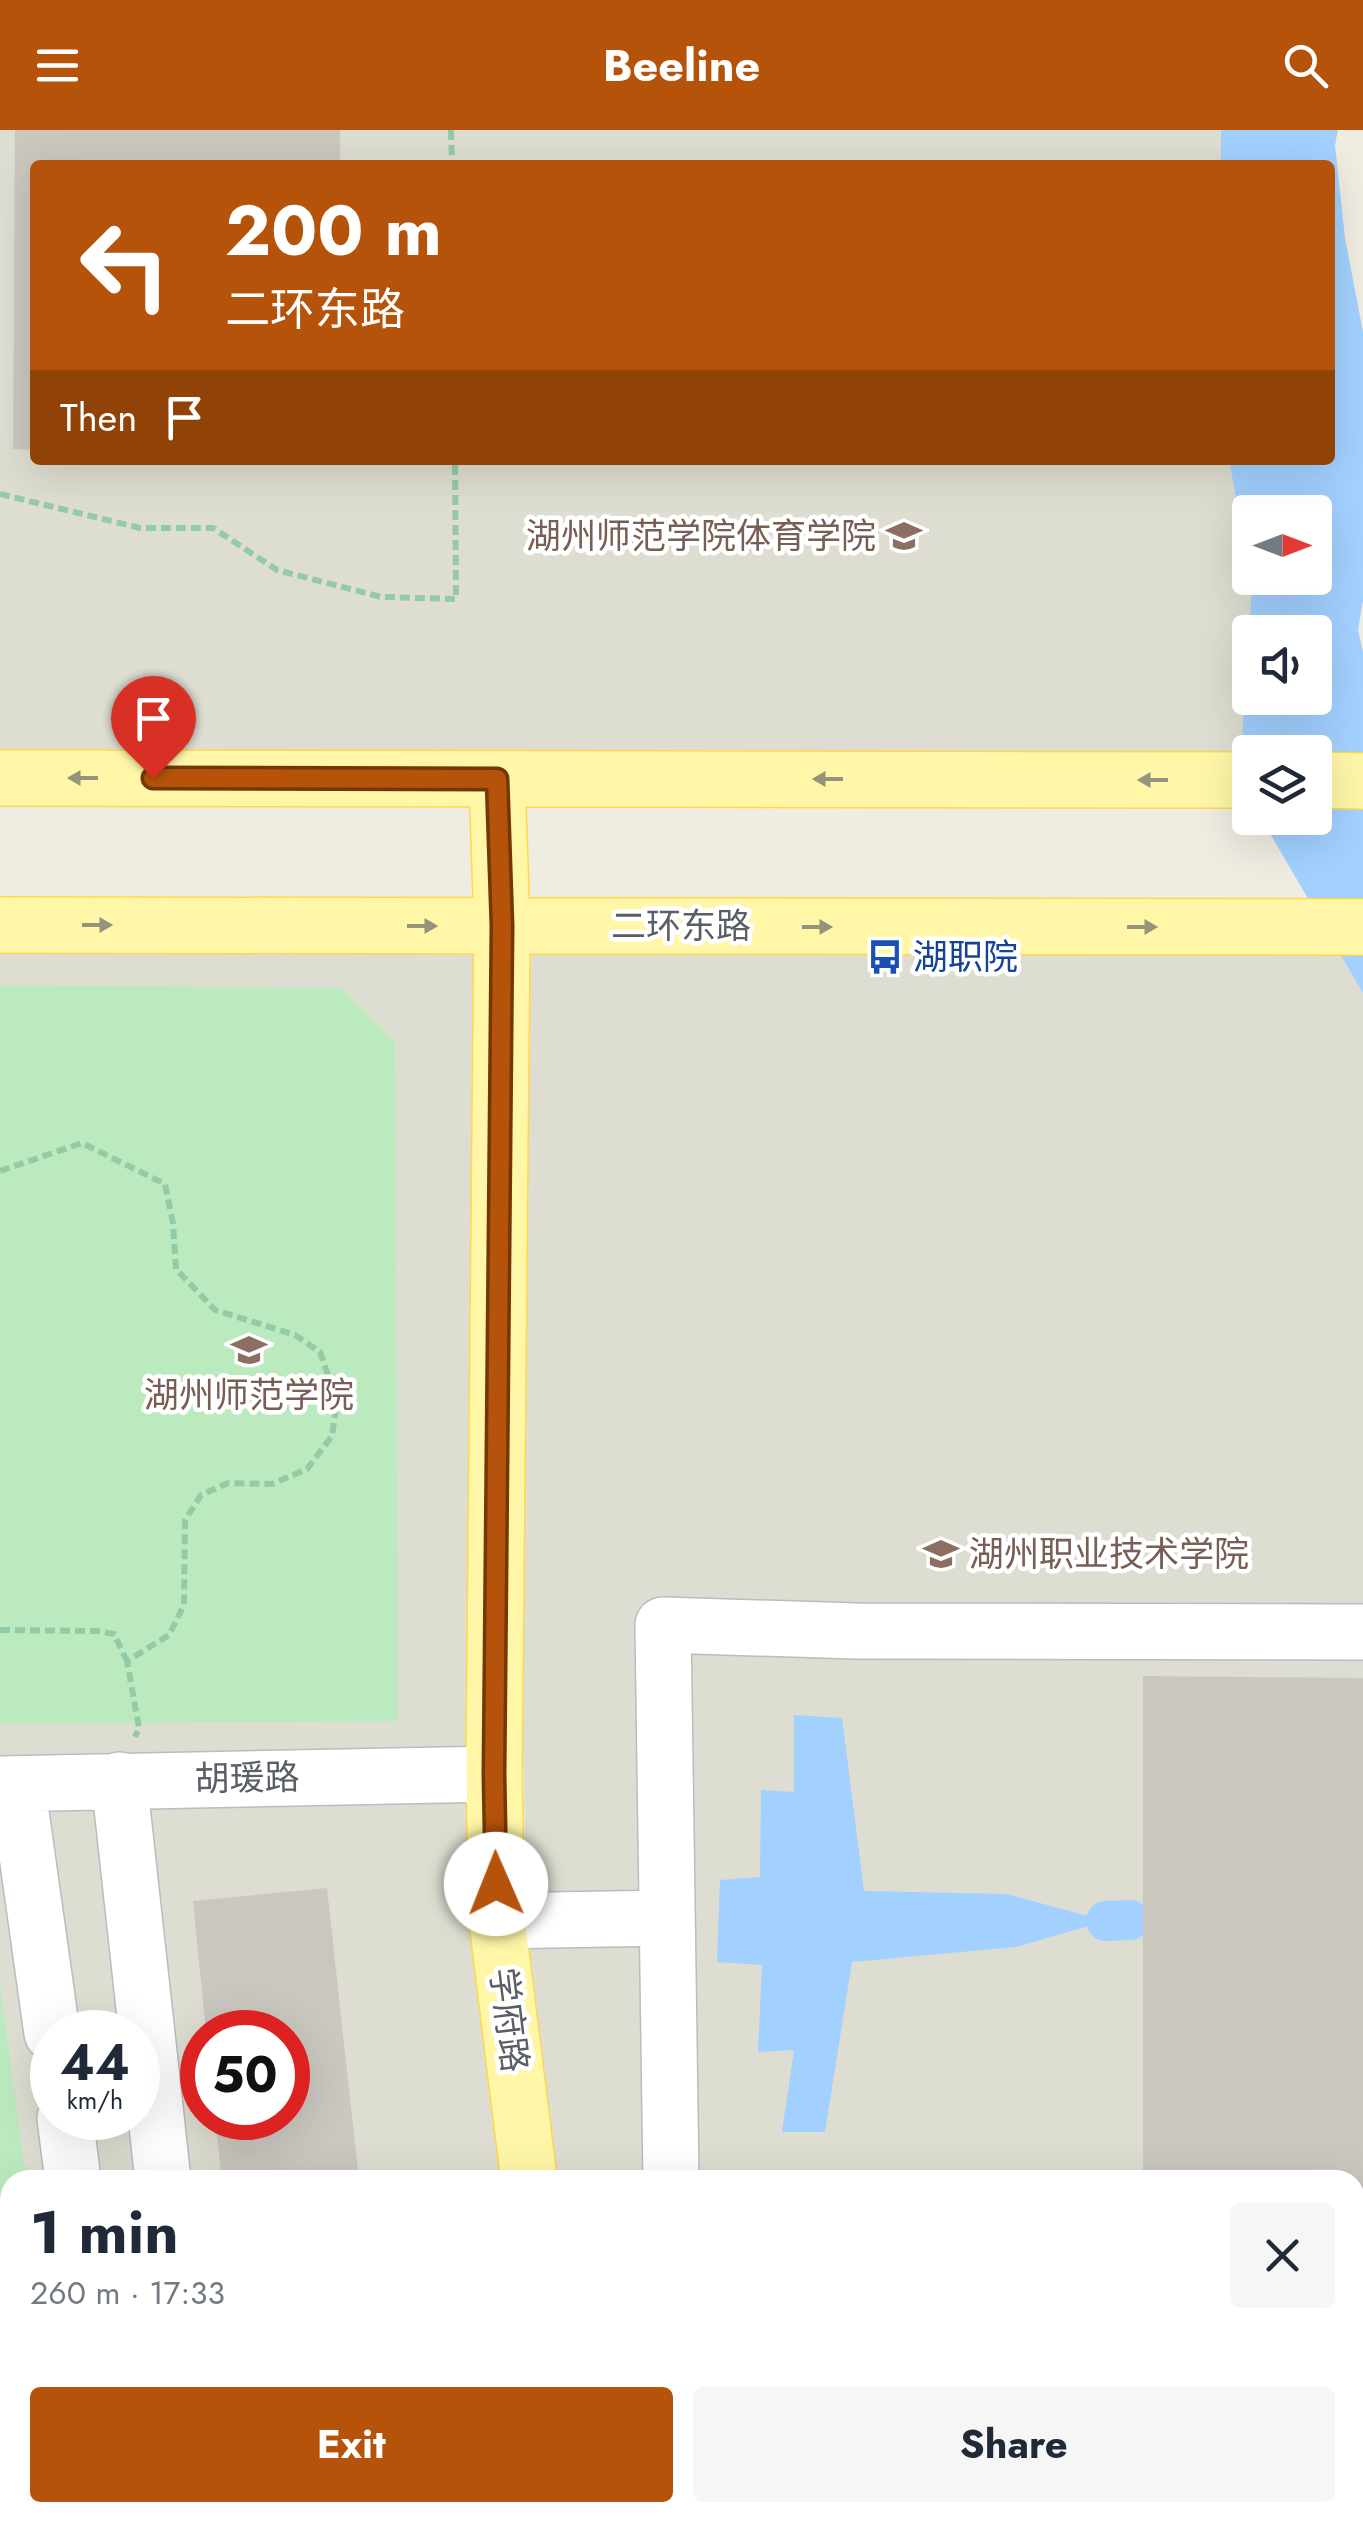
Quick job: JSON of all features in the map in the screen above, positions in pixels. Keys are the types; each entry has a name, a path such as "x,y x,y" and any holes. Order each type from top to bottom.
{"main road":[{"path":"0,778 1232,780"},
{"name":"学府路","path":"497,779 502,926 494,1774 497,1921 528,2170"},
{"path":"1332,780 1363,780"},
{"name":"二环东路","path":"0,925 1363,927"}],"street":[{"path":"672,2170 663,1625 856,1630 1363,1632"},
{"name":"胡瑗路","path":"9,1784 494,1774"},
{"path":"119,1780 161,2170"},
{"path":"9,1784 48,2010"},
{"path":"497,1921 667,1918"},
{"path":"67,2140 72,2170"}],"path":[{"path":"452,130 452,160"},
{"path":"0,494 140,528 213,528 278,570 382,596 456,599 455,465"},
{"path":"0,1171 82,1143 165,1184 174,1224 176,1268 215,1310 295,1334 320,1352 336,1401 332,1436 307,1469 272,1484 228,1483 201,1495 185,1520 184,1605 169,1635 127,1661"},
{"path":"0,1630 114,1634 127,1661 138,1728 119,1780"}],"shaded area":[{"path":"0,130 1221,130 1221,160 30,160 30,465 1230,465 1235,495 1232,495 1232,595 1251,595 1250,615 1232,615 1232,715 1243,715 1242,735 1232,735 1232,780 0,778"},
{"name":"湖州职业技术学院","path":"0,925 1363,927 1363,2170 534,2170 503,969 529,2170 0,2170"}],"green space":[{"path":"0,985 341,988 395,1042 398,1721 0,1724"},
{"path":"0,1984 25,2170 0,2170"}],"water":[{"path":"1221,130 1338,130 1335,145 1345,238 1363,332 1363,600 1358,630 1363,652 1363,993 1271,835 1332,835 1332,735 1242,735 1243,715 1332,715 1332,615 1250,615 1251,595 1332,595 1332,495 1235,495 1230,465 1335,465 1335,160 1221,160"},
{"path":"794,1715 842,1718 864,1891 1007,1894 1106,1921 1016,1947 852,1962 825,2132 782,2132 794,2050 758,2052 762,1965 717,1962 720,1880 760,1877 761,1790 794,1792"}],"building":[{"path":"15,130 340,130 340,160 30,160 30,450 13,449"},
{"path":"1143,1676 1363,1678 1363,2170 1143,2170"},
{"path":"327,1888 358,2170 221,2170 217,2140 310,2140 310,2010 204,2010 193,1901"}],"waterway":[{"path":"1106,1921 1130,1920"}],"place":[{"name":"湖州师范学院体育学院","path":"904,536"},
{"name":"湖职院","path":"885,957"},
{"name":"湖州师范学院","path":"249,1350"},
{"name":"湖州职业技术学院","path":"941,1554"}],"route":[{"path":"153,778 497,779 502,926 496,1884"}]}
